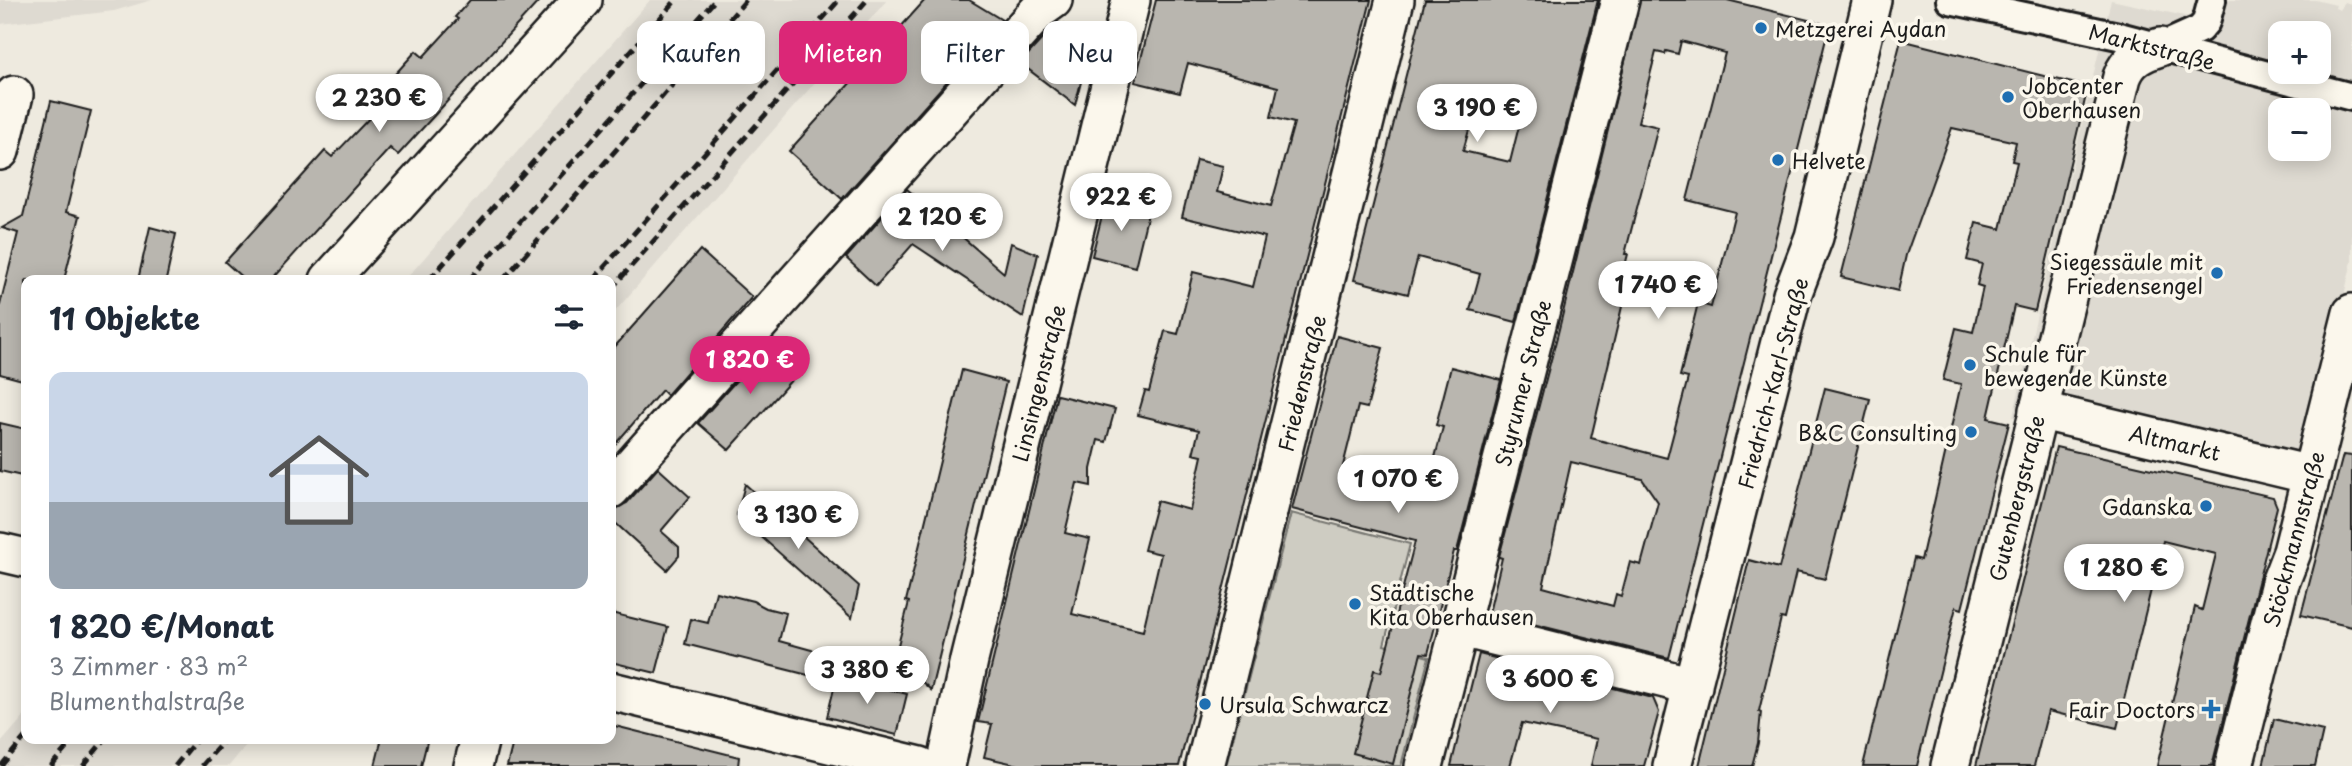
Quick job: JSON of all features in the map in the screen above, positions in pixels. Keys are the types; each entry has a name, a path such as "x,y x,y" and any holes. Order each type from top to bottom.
{"street":[{"path":"334,275 583,0"},
{"path":"616,483 1039,10 1053,0"},
{"name":"Friedenstraße","path":"1205,766 1395,0"},
{"name":"Styrumer Straße","path":"1424,766 1620,0"},
{"name":"Friedrich-Karl-Straße","path":"1672,766 1792,295 1814,237 1872,0"},
{"name":"Marktstraße","path":"1950,0 2160,47 2352,97"},
{"path":"2160,47 2200,29 2206,22 2212,0"},
{"name":"Linsingenstraße","path":"946,766 1126,1"},
{"name":"Gutenbergstraße","path":"1950,766 2122,77 2132,60 2160,47"},
{"path":"0,151 14,95"},
{"name":"Stöckmannstraße","path":"2234,766 2280,583 2292,552 2352,313"},
{"name":"Altmarkt","path":"2038,410 2311,475"},
{"path":"0,552 21,557"},
{"path":"1458,627 1693,686"},
{"path":"616,692 919,766"},
{"path":"473,766 478,744"}],"shaded area":[{"path":"0,0 152,0 114,11 0,24"},
{"path":"650,0 887,0 869,21 779,21 779,84 814,84 616,310 616,275 409,275"},
{"path":"2111,0 2221,24 2228,0 2315,0 2336,5 2335,8 2340,10 2344,2 2352,4 2352,261 2299,491 2013,417"},
{"path":"1291,513 1410,544 1384,645 1429,657 1401,766 1226,766"},
{"path":"21,720 21,744 247,744 229,766 0,766 0,744"}],"building":[{"path":"470,0 540,0 398,155 390,148 276,275 239,275 225,262 325,151 332,157 379,108 371,101 416,51 423,57 458,19 455,17"},
{"path":"925,0 969,0 1002,20 921,21 921,84 945,84 842,199 789,151 849,84 907,84 906,21"},
{"path":"1156,0 1371,0 1179,766 1023,766 984,757 992,724 978,722 1057,395 1115,409 1106,442 1098,440 1091,469 1091,486 1077,483 1065,533 1090,539 1072,614 1143,631 1161,554 1144,550 1157,501 1190,510 1202,456 1193,454 1199,430 1138,415 1145,391 1149,392 1165,331 1178,334 1193,272 1253,287 1265,237 1182,217 1196,160 1223,166 1217,192 1271,206 1294,123 1271,117 1278,87 1188,63 1180,93 1137,82"},
{"path":"1425,0 1598,0 1516,322 1470,310 1480,274 1418,257 1408,294 1354,280","holes":["1477,102 1522,114 1510,162 1463,151"]},
{"path":"1640,0 1727,0 1821,23 1827,35 1669,658 1489,613 1502,558 1499,557 1558,333","holes":["1681,41 1725,53 1687,200 1735,212 1711,307 1698,303 1680,376 1688,378 1667,458 1591,438 1624,298 1617,297 1628,254 1625,254 1658,127 1638,122 1656,52 1678,54","1571,462 1642,479 1658,502 1641,565 1630,562 1621,596 1616,594 1613,606 1543,587"]},
{"path":"1043,38 1043,81 1029,70 1029,53"},
{"path":"1901,40 2088,87 2035,311 2014,306 1988,418 2009,423 1962,609 1956,607 1917,766 1863,766 1914,558 1921,560 1961,384 1943,380 1956,328 1973,332 1983,287 1977,285 1982,264 1967,260 1976,223 2001,229 2017,162 2012,161 2016,142 1952,128 1906,255 1898,291 1841,277"},
{"path":"1048,84 1080,84 1075,105"},
{"path":"51,101 91,111 66,212 80,216 65,275 21,275 21,380 0,374 0,305 18,233 2,228 23,216"},
{"path":"907,189 1004,273 1011,243 1038,254 1023,317 913,244 876,286 846,258"},
{"path":"1106,199 1149,209 1135,267 1092,256"},
{"path":"150,227 176,234 167,275 139,275"},
{"path":"700,250 752,297 667,395 662,390 616,443 616,345"},
{"path":"1337,336 1383,348 1367,408 1358,406 1343,466 1427,488 1443,427 1436,425 1451,367 1501,380 1457,551 1454,551 1428,654 1421,653 1393,764 1353,753 1374,670 1381,672 1415,541 1292,509"},
{"path":"772,341 802,368 729,450 698,423"},
{"path":"962,370 1006,382 931,690 895,657"},
{"path":"1825,388 1870,399 1825,579 1796,572 1785,619 1781,618 1759,711 1758,743 1752,766 1699,766 1749,560 1779,568"},
{"path":"0,423 21,428 21,476 0,471"},
{"path":"2056,447 2273,497 2277,507 2212,766 2157,766 2195,607 2202,610 2216,554 2163,541 2117,728 2048,711 2034,766 1976,766"},
{"path":"2343,455 2352,456 2352,627 2301,615"},
{"path":"658,468 690,497 661,531 679,547 679,556 667,570 616,524 616,508 627,503"},
{"path":"745,484 859,586 852,618 737,515"},
{"path":"716,592 786,613 779,641 826,654 820,678 685,644 691,619 708,623"},
{"path":"616,614 668,627 656,673 616,663"},
{"path":"1479,654 1653,698 1659,712 1644,766 1591,766 1597,739 1522,723 1510,766 1451,766"},
{"path":"837,676 907,694 897,735 827,717"},
{"path":"2274,719 2323,731 2315,766 2263,766"},
{"path":"616,726 739,757 738,766 507,766 512,744 616,744"},
{"path":"380,744 426,744 421,766 375,766"}],"railway":[{"path":"433,275 676,0"},
{"path":"473,275 715,0"},
{"path":"507,275 746,0"},
{"path":"597,275 839,0"},
{"path":"616,283 867,0"},
{"path":"1,766 21,742"},
{"path":"51,766 70,744"},
{"path":"83,766 101,744"},
{"path":"175,766 193,744"},
{"path":"202,766 221,744"}],"place":[{"name":"Metzgerei Aydan","path":"1761,28"},
{"name":"Jobcenter Oberhausen","path":"2008,97"},
{"name":"Helvete","path":"1778,160"},
{"name":"Siegessäule mit Friedensengel","path":"2217,273"},
{"name":"Schule für bewegende Künste","path":"1970,365"},
{"name":"B&C Consulting","path":"1971,432"},
{"name":"Gdanska","path":"2206,506"},
{"name":"Städtische Kita Oberhausen","path":"1355,604"},
{"name":"Ursula Schwarcz","path":"1205,704"},
{"name":"Fair Doctors","path":"2211,709"}]}
